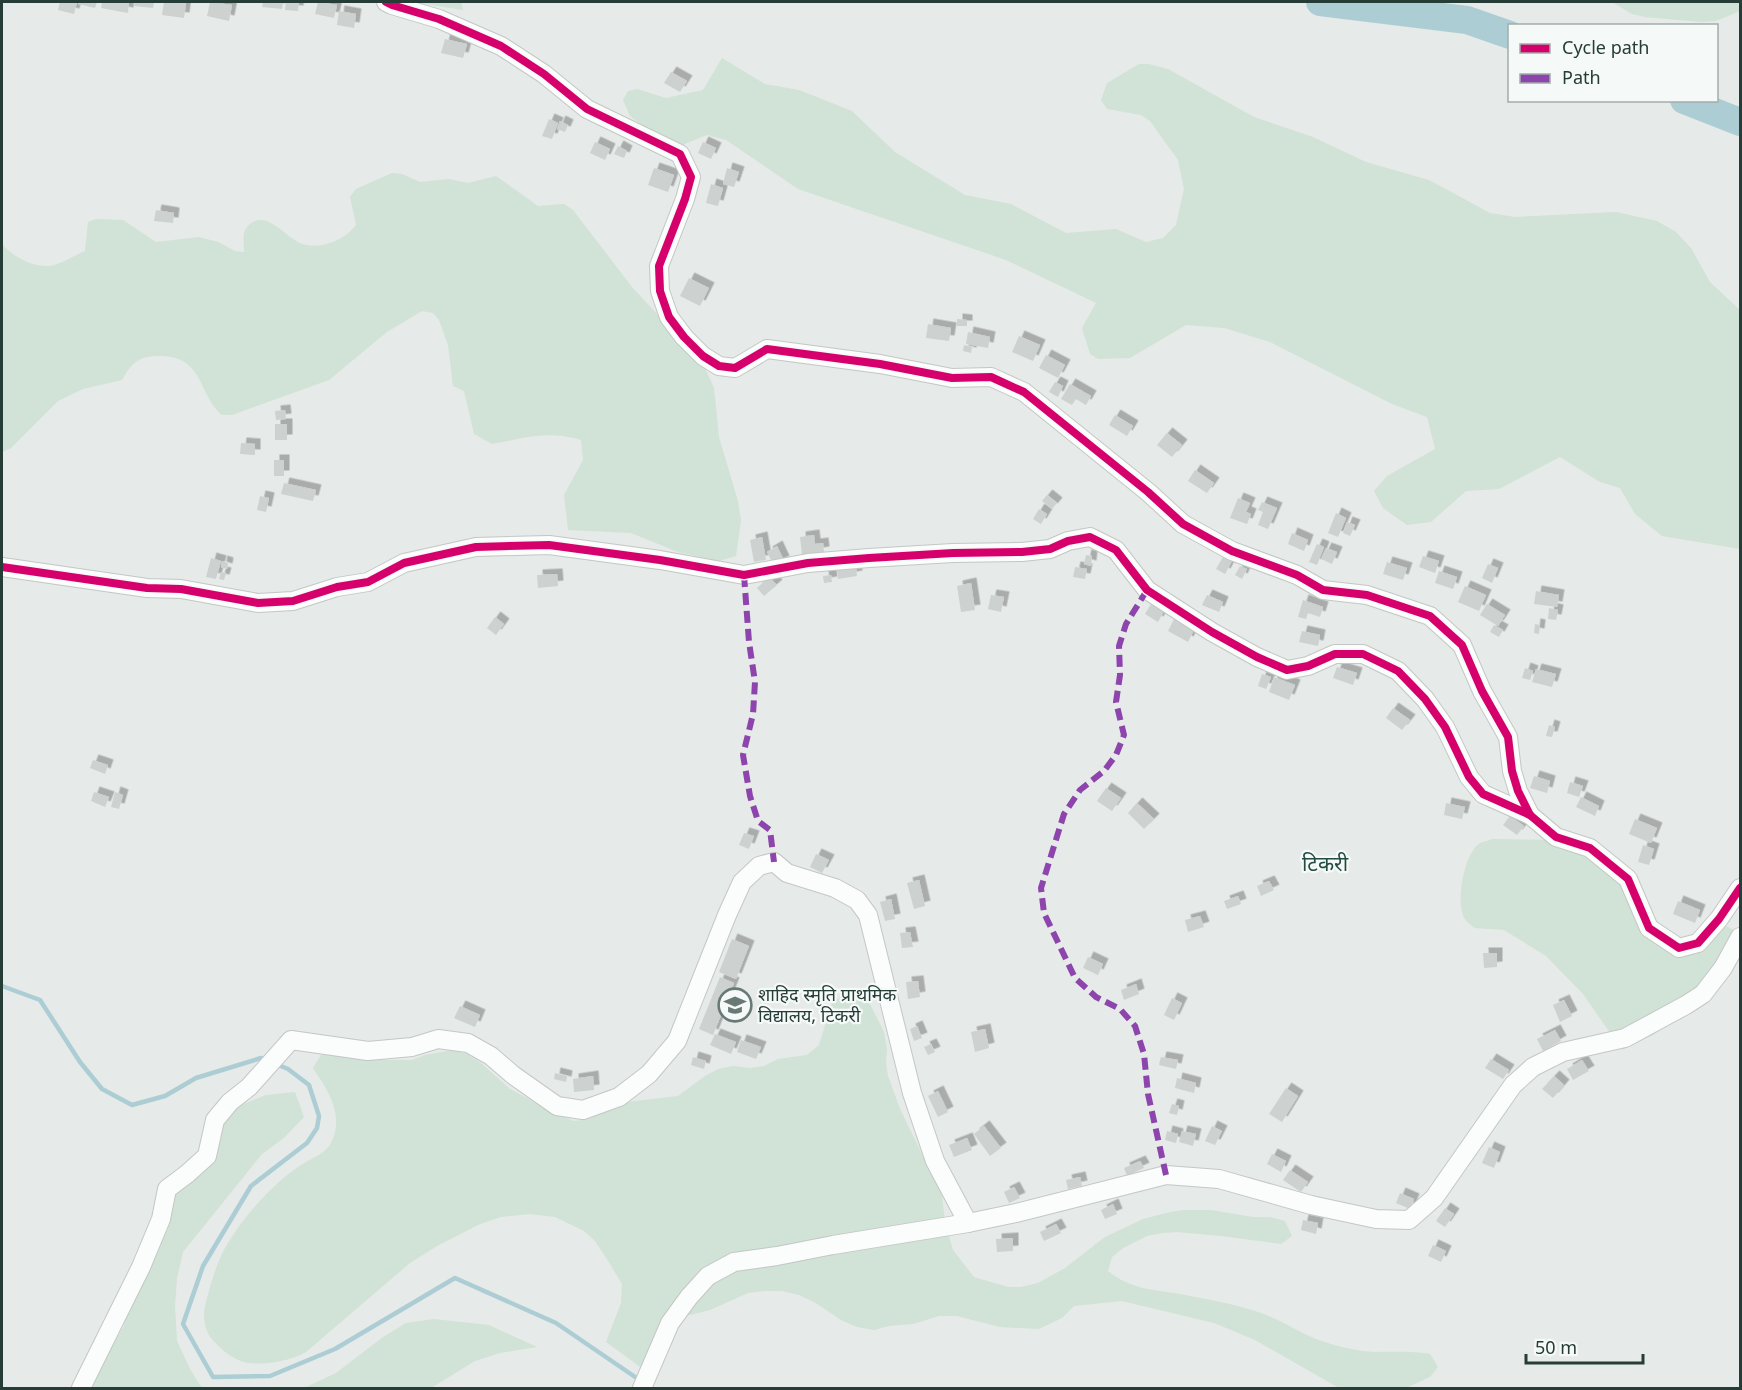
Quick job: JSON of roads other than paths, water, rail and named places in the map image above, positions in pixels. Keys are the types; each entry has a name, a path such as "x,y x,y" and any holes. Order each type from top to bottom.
{"street":[{"path":"386,2 439,19 501,46 544,74 587,109 680,154 691,177 686,199 659,266 660,291 669,317 684,337 703,356 719,366 735,368 767,349 880,364 952,378 992,377 1024,392 1148,492 1183,524 1232,551 1297,575 1323,590 1367,595 1430,616 1462,645 1482,691 1508,737 1512,771 1518,791 1530,815"},
{"path":"2,567 147,588 180,589 258,603 293,601 337,587 368,582 404,563 476,547 549,545 660,560 744,575 808,563 1050,549 1068,541 1090,537 1116,550 1147,590 1212,632 1257,657 1287,670 1308,666 1335,654 1363,654 1398,671 1425,699 1445,727 1460,754 1469,777 1483,794 1530,815 1556,837 1590,848 1628,879 1649,928 1679,948 1698,943 1719,919 1740,888"},
{"path":"81,1389 141,1267 161,1219 167,1189 207,1156 215,1120 230,1102 249,1087 291,1040 369,1051 412,1047 438,1039 468,1043 492,1056 513,1075 556,1106 583,1110 592,1107 619,1097 649,1074 677,1041 741,882 759,866 774,862 787,873 835,888 857,900 868,915 912,1093 935,1161 968,1223"},
{"path":"642,1389 670,1323 708,1276 734,1262 968,1223 1166,1175 1219,1179 1311,1205 1376,1220 1409,1220 1434,1198 1514,1085 1533,1067 1563,1052 1625,1038 1686,1005 1703,994 1723,968 1740,937"}],"waterway":[{"path":"1320,2 1467,20 1508,34"},
{"path":"1689,102 1740,122"},
{"path":"2,986 40,1000 80,1062 102,1089 132,1105 165,1096 196,1078 261,1058 266,1060"},
{"path":"276,1064 288,1069 309,1085 319,1116 317,1128 307,1143 251,1186 203,1266 183,1324 213,1377 270,1376 335,1349 455,1278 556,1323 641,1381"}],"place":[{"name":"शाहिद स्मृति प्राथमिक विद्यालय, टिकरी","path":"735,1005"}],"district":[{"name":"टिकरी","path":"1325,864"}]}
